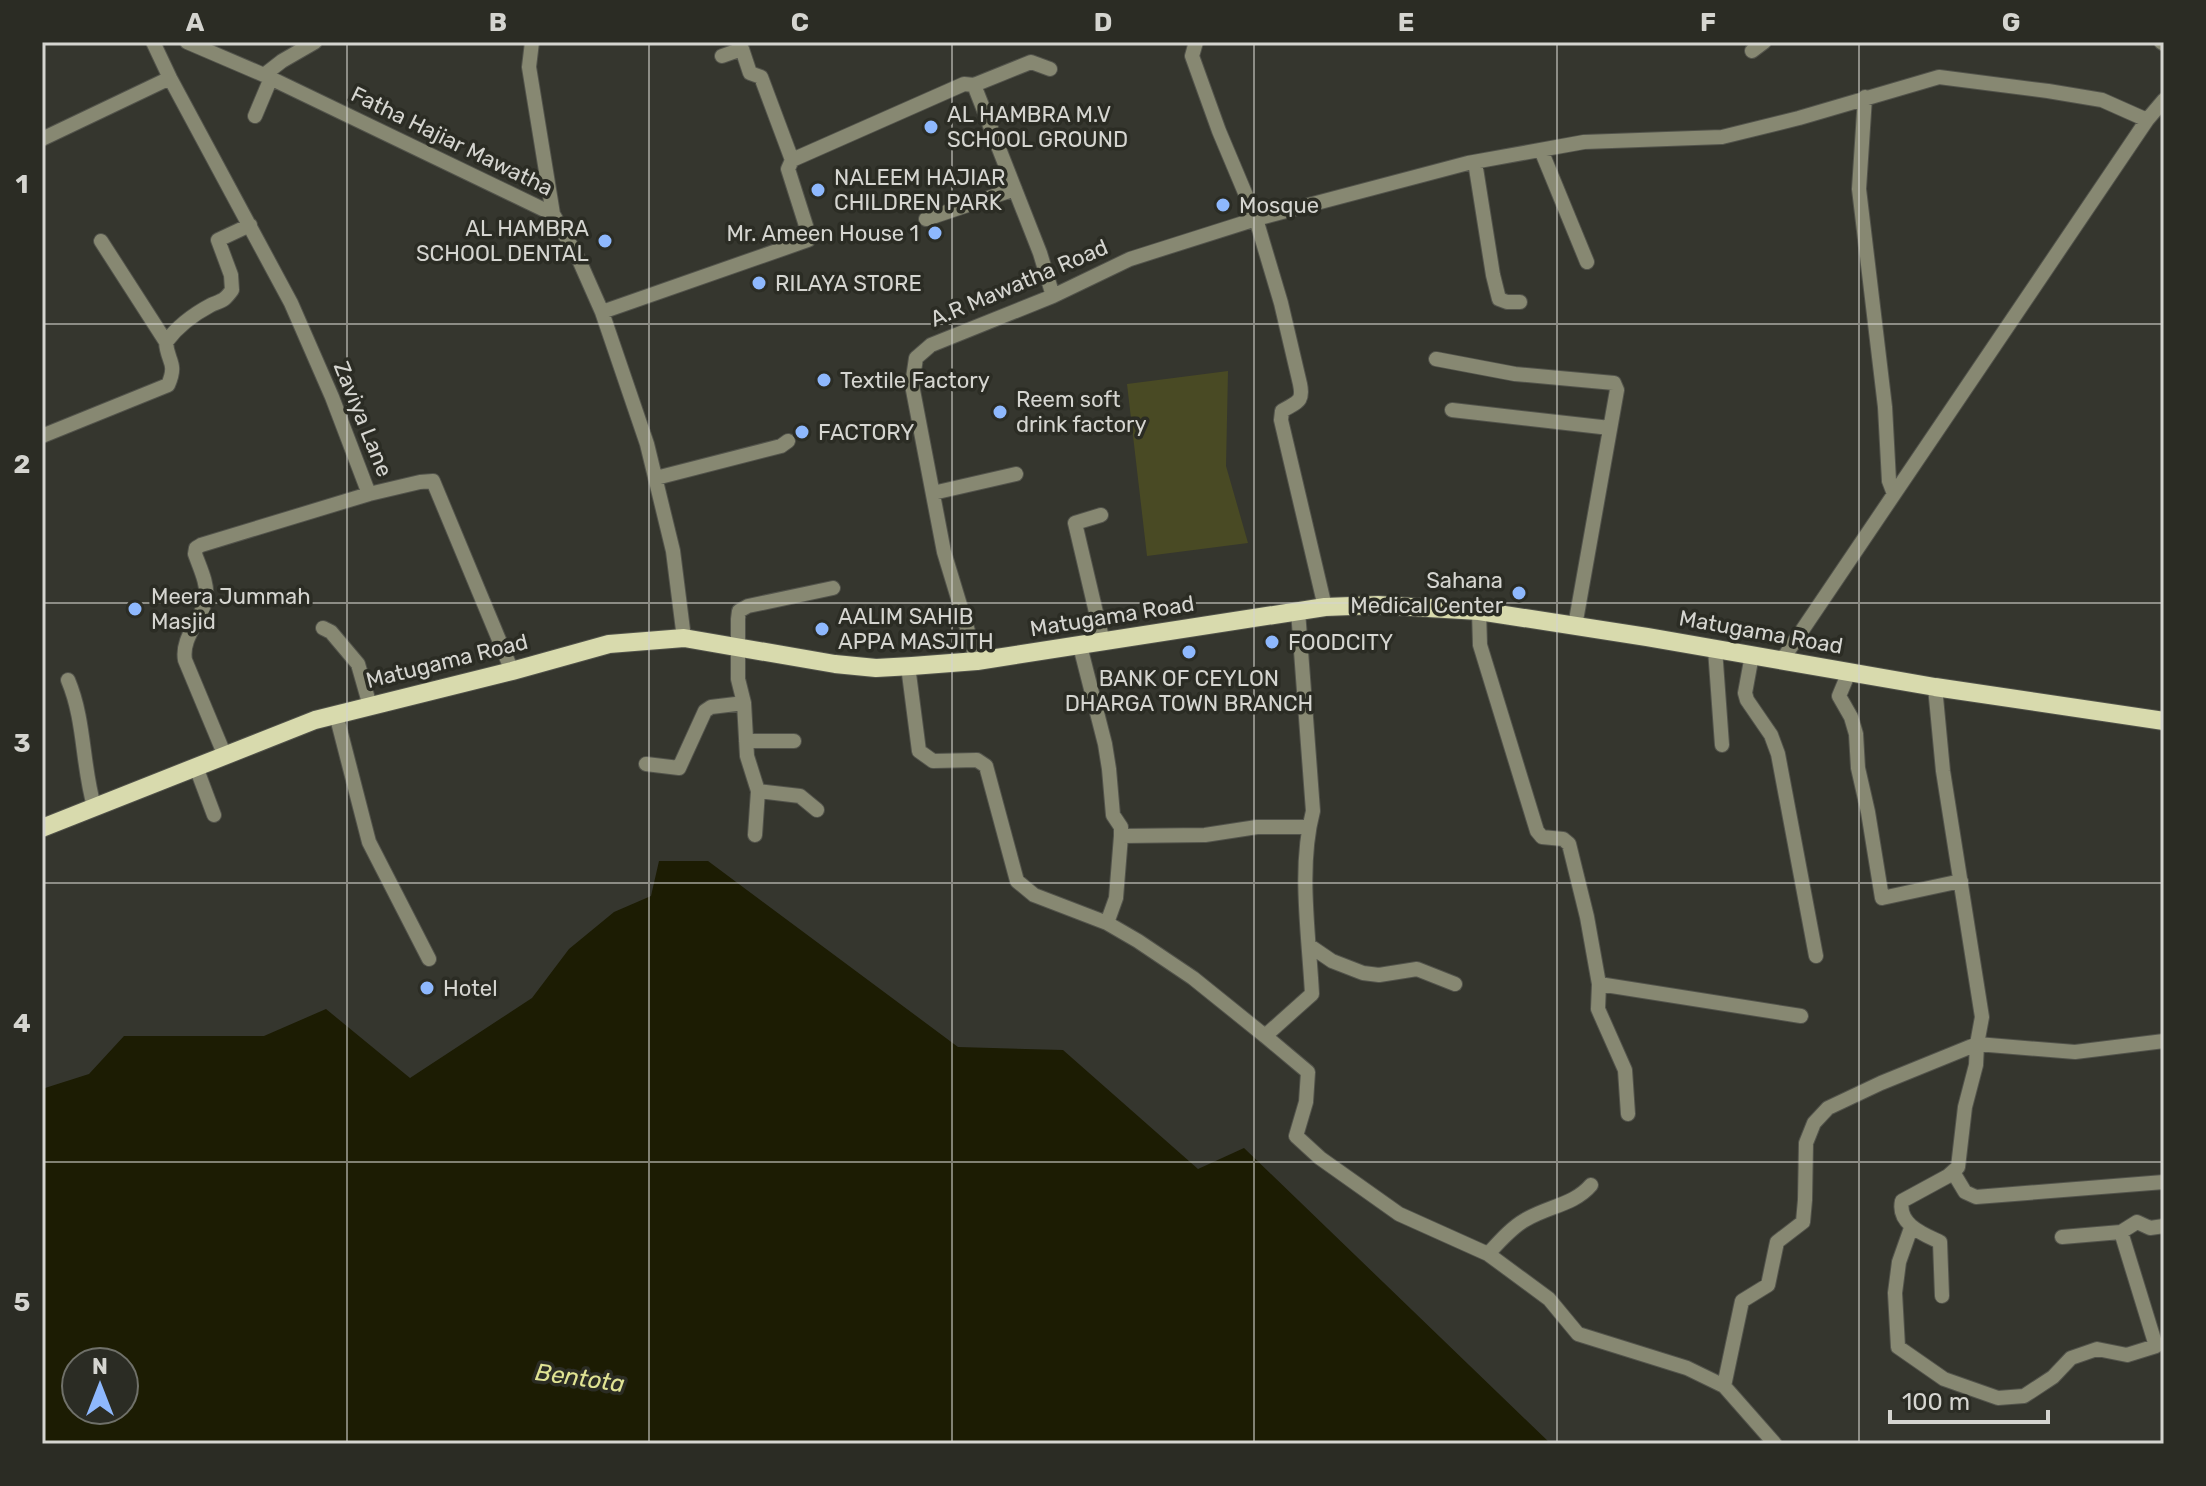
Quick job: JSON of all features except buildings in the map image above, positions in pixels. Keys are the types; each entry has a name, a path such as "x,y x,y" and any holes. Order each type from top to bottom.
{"main road":[{"name":"Matugama Road","path":"43,826 315,720 609,644 684,638 876,668 977,661 1325,607 1378,605 1479,611 1935,687 2164,721"}],"street":[{"name":"Zaviya Lane","path":"153,42 297,316 369,494 196,548 206,598 183,650 225,756"},
{"name":"Fatha Hajiar Mawatha","path":"187,42 267,76 553,214 579,260 602,312 647,444 673,551 684,638"},
{"path":"255,116 267,76 282,61 315,42"},
{"path":"532,42 529,67 553,214"},
{"path":"1196,42 1192,56 1256,219 1281,303 1302,394 1300,400 1282,411 1281,420 1325,607"},
{"path":"722,56 742,49 750,73 761,77 792,160"},
{"path":"602,312 808,240 788,169 792,160 964,84 974,85 1031,62 1050,69"},
{"name":"A.R Mawatha Road","path":"977,661 944,552 912,385 916,358 931,345 1053,296 1130,259 1256,219 1475,162 1584,142 1722,137 1939,77 2102,100 2147,120"},
{"path":"42,139 170,78"},
{"path":"974,85 1040,253 1053,296"},
{"path":"1865,97 1859,189 1885,407 1889,481 1894,494"},
{"path":"1782,660 2147,120 2164,100"},
{"path":"1541,150 1587,262"},
{"path":"1475,162 1499,299 1520,302"},
{"path":"926,219 1015,189"},
{"path":"166,342 174,331 212,305 224,301 232,290 231,275 218,240 250,225"},
{"path":"42,436 168,385 173,374 172,358 166,350 166,342 101,241"},
{"path":"1436,359 1515,374 1614,383 1617,390 1575,626"},
{"path":"1452,410 1610,428"},
{"path":"656,478 781,446 788,441"},
{"path":"933,493 1016,474"},
{"path":"369,494 433,481 512,671"},
{"path":"1101,515 1075,523 1103,642"},
{"path":"755,835 758,791 747,756 744,703 738,679 736,647 739,611 748,606 833,588"},
{"path":"1265,1036 1312,994 1305,867 1313,811 1298,611"},
{"path":"1479,611 1480,645 1537,831 1542,837 1563,839 1569,844 1599,984 1598,1009 1625,1070 1628,1114"},
{"path":"323,628 331,632 358,664 370,706"},
{"path":"1080,646 1105,744 1113,815 1121,827 1116,898 1107,923"},
{"path":"1715,649 1722,745"},
{"path":"1752,655 1745,693 1771,735 1778,754 1816,956"},
{"path":"908,666 919,751 933,761 977,760 986,766 1017,881 1034,895 1107,923 1193,978 1308,1072 1306,1102 1296,1136 1320,1158 1399,1214 1488,1254 1549,1299 1578,1334 1687,1368 1724,1386 1775,1444"},
{"path":"1849,672 1839,696 1856,734 1858,768 1882,898 1961,881"},
{"path":"68,680 75,696 94,806"},
{"path":"1935,687 1943,771 1982,1017 1976,1065 1965,1107 1958,1167 1902,1201 1901,1213 1911,1228 1940,1242 1942,1296"},
{"path":"646,764 679,768 705,711 711,707 744,703"},
{"path":"336,714 369,842 429,959"},
{"path":"746,741 794,741"},
{"path":"196,767 214,815"},
{"path":"758,791 800,796 817,810"},
{"path":"1121,836 1205,835 1257,827 1309,827"},
{"path":"1310,946 1332,961 1363,973 1379,975 1417,969 1455,984"},
{"path":"1599,984 1801,1016"},
{"path":"1724,1386 1742,1301 1768,1285 1777,1242 1803,1222 1806,1143 1814,1123 1828,1108 1977,1044 2075,1052 2164,1041"},
{"path":"1953,1172 1965,1192 1976,1197 2164,1182"},
{"path":"1488,1254 1505,1235 1526,1219 1581,1197 1591,1185"},
{"path":"2062,1237 2121,1232 2137,1222 2150,1228 2164,1226"},
{"path":"1911,1228 1899,1262 1895,1293 1898,1347 1944,1379 1998,1398 2024,1396 2053,1377 2071,1358 2097,1349 2127,1355 2160,1344 2121,1232"}],"green space":[{"path":"1228,371 1226,466 1248,543 1147,556 1127,384"}],"water":[{"name":"Bentota","path":"659,861 708,861 958,1047 1063,1050 1198,1169 1244,1148 1551,1444 42,1444 42,1087 89,1074 124,1036 264,1036 326,1009 410,1078 532,998 569,949 614,912 651,896"}],"place":[{"name":"AL HAMBRA M.V SCHOOL GROUND","path":"931,127"},
{"name":"NALEEM HAJIAR CHILDREN PARK","path":"818,190"},
{"name":"Mosque","path":"1223,205"},
{"name":"Mr. Ameen House 1","path":"935,233"},
{"name":"AL HAMBRA SCHOOL DENTAL","path":"605,241"},
{"name":"RILAYA STORE","path":"759,283"},
{"name":"Textile Factory","path":"824,380"},
{"name":"Reem soft drink factory","path":"1000,412"},
{"name":"FACTORY","path":"802,432"},
{"name":"Sahana Medical Center","path":"1519,593"},
{"name":"Meera Jummah Masjid","path":"135,609"},
{"name":"AALIM SAHIB APPA MASJITH","path":"822,629"},
{"name":"FOODCITY","path":"1272,642"},
{"name":"BANK OF CEYLON DHARGA TOWN BRANCH","path":"1189,652"},
{"name":"Hotel","path":"427,988"}]}
